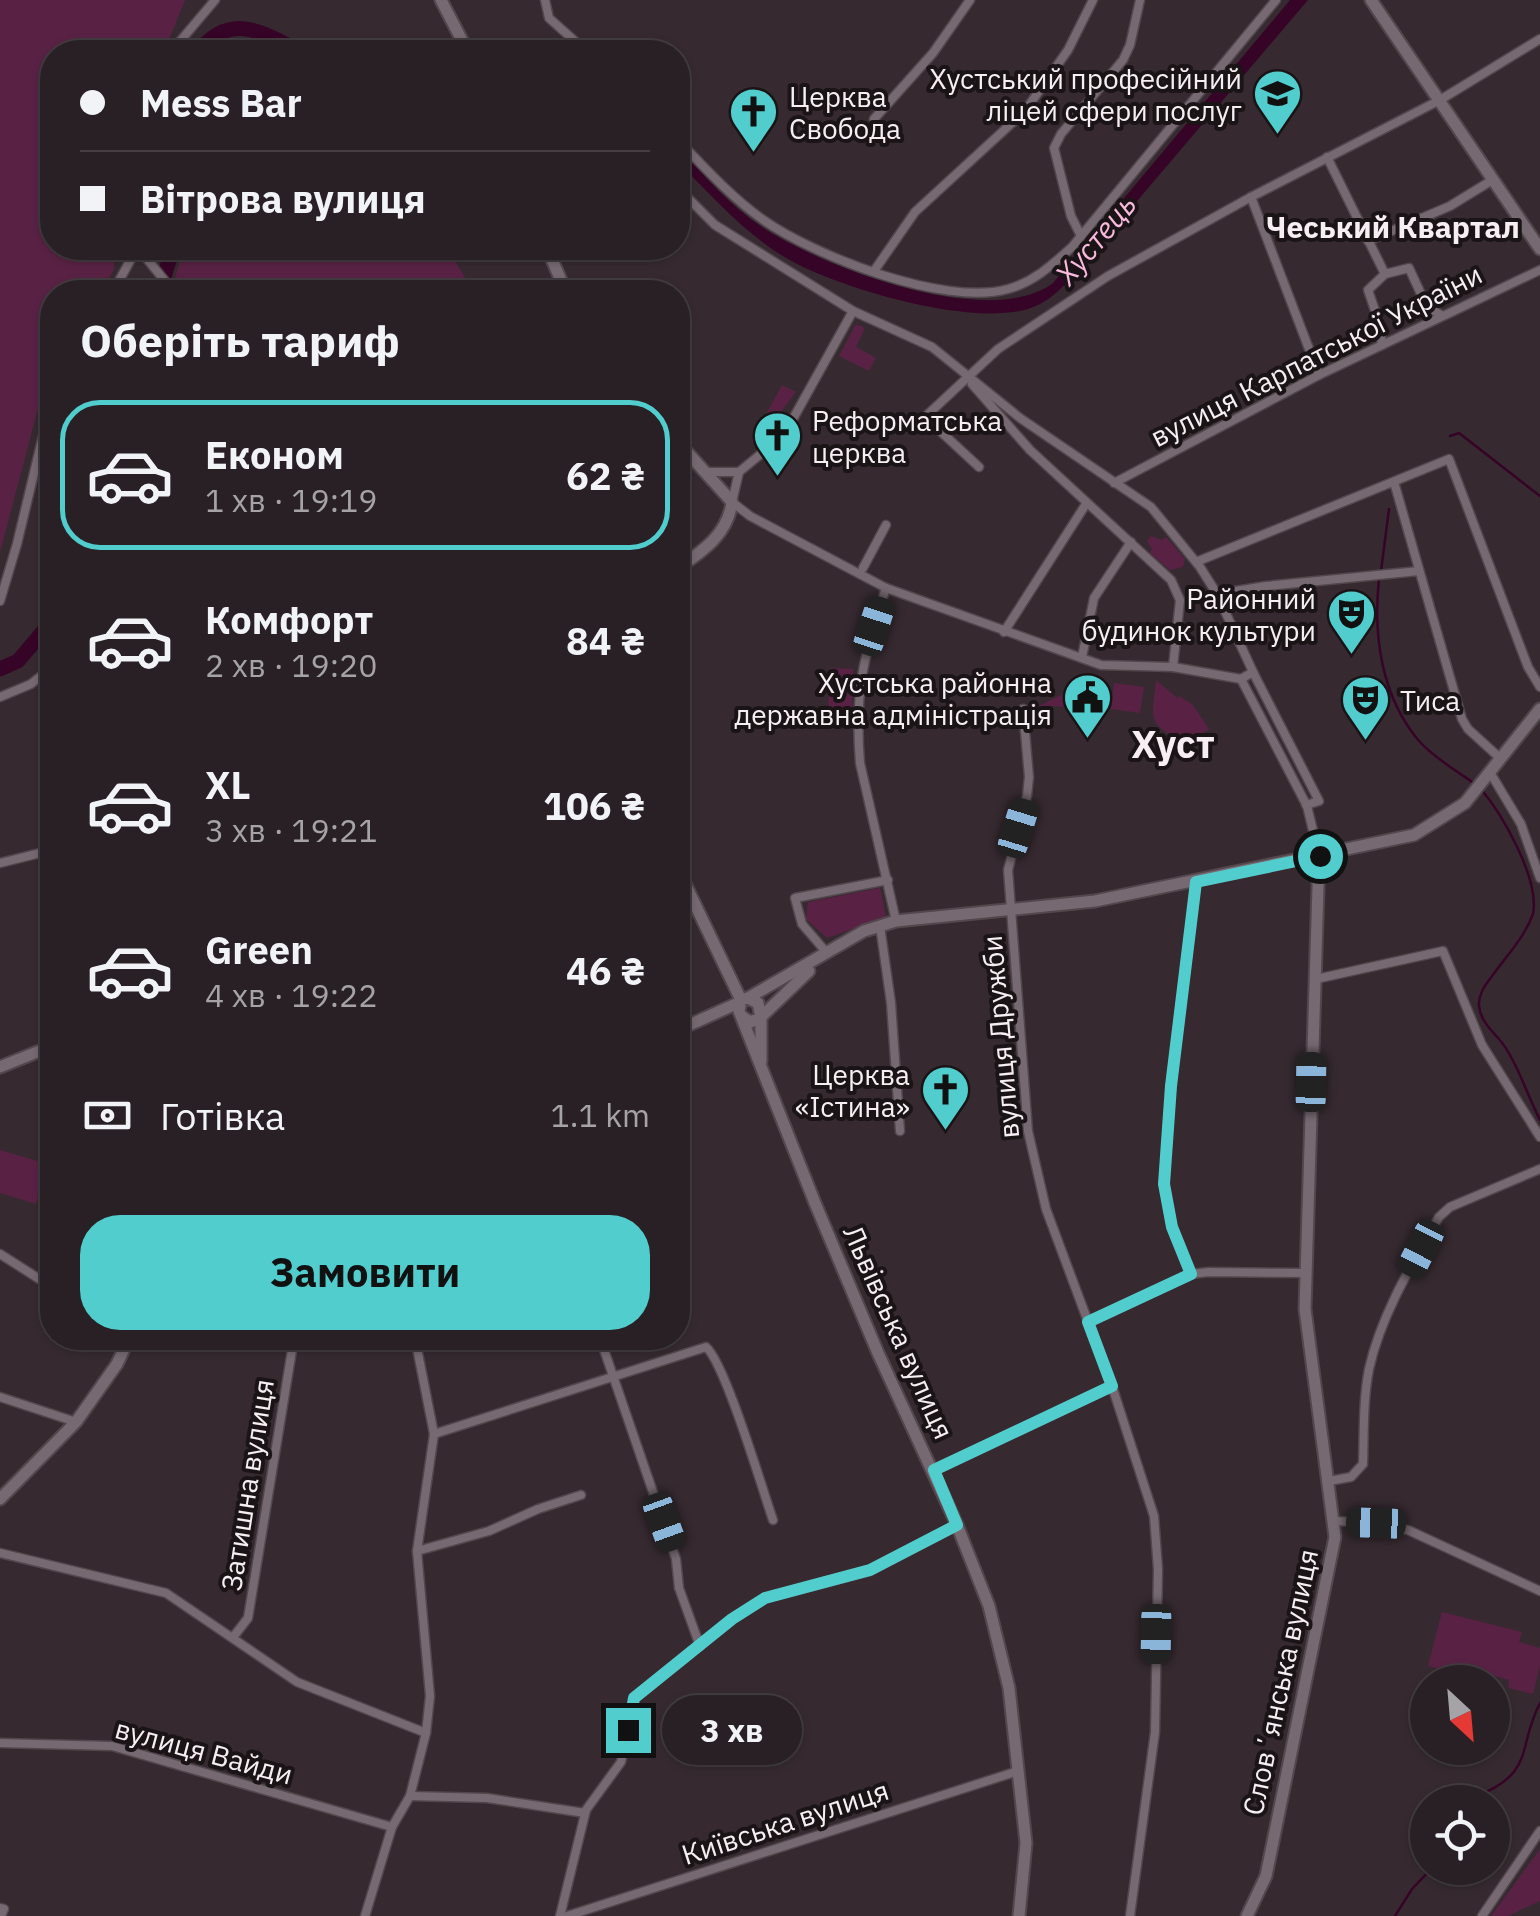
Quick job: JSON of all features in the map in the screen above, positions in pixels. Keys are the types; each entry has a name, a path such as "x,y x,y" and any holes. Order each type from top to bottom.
{"main road":[{"path":"441,0 462,40"},
{"path":"1371,0 1540,249"},
{"path":"690,455 732,502 726,527 690,560"},
{"path":"690,1024 742,1000 864,931 896,921 1095,902 1414,835 1444,819 1483,784 1540,710"},
{"name":"Словʼянська вулиця","path":"1247,1916 1266,1876 1327,1587 1335,1522 1309,1356 1305,1273 1320,856"},
{"path":"690,894 742,1000 758,1004 761,1017"},
{"path":"743,1017 750,1022 761,1017 825,955"},
{"name":"Львівська вулиця","path":"742,1000 743,1017 760,1065 878,1354 934,1470 989,1606 1005,1662 1026,1844 1018,1916"},
{"name":"Львівська вулиця","path":"760,1065 761,1017"},
{"path":"0,1067 40,1051"},
{"path":"0,1499 76,1422 124,1350"}],"street":[{"path":"181,40 214,0"},
{"path":"544,0 549,18 574,40"},
{"path":"874,118 932,53 970,0"},
{"path":"874,271 915,212 1026,112 1068,50 1093,0"},
{"path":"1080,236 1054,148 1061,134 1128,52 1140,0"},
{"path":"690,152 748,208 806,244 874,271 954,292 992,292 1015,287 1046,270 1080,236 1276,0"},
{"path":"978,467 925,417 998,349 1108,276 1440,100 1540,39"},
{"path":"1327,158 1384,274"},
{"path":"1368,241 1450,206 1494,179"},
{"path":"1250,198 1319,375"},
{"path":"690,202 716,226 853,310 932,347 1020,418 1151,506 1201,560 1219,594 1253,672 1319,801 1307,806"},
{"path":"147,260 164,280"},
{"path":"1382,344 1368,290 1384,274 1409,268 1428,307 1441,315"},
{"name":"вулиця Карпатської України","path":"1114,482 1319,375 1540,270"},
{"path":"853,310 784,435 739,472 732,502 762,524 886,588 1101,665 1173,668 1240,679 1253,672"},
{"path":"967,377 998,416 1086,504 1171,580 1180,600 1173,668"},
{"path":"0,601 40,450"},
{"path":"1201,560 1449,459 1528,668 1540,687"},
{"path":"705,472 739,472"},
{"path":"1394,482 1462,719 1501,759"},
{"path":"1004,632 1086,504"},
{"path":"864,568 886,526"},
{"path":"1082,656 1094,598 1131,542"},
{"path":"1219,594 1419,571"},
{"path":"886,588 864,655 858,736 860,763 896,921"},
{"path":"0,697 40,677"},
{"path":"1240,679 1307,806 1320,856"},
{"name":"вулиця Дружби","path":"1024,708 1029,776 1008,870 1028,1131 1046,1210 1112,1386 1154,1516 1158,1569 1155,1732 1130,1916"},
{"path":"1483,784 1521,824 1540,878"},
{"path":"0,863 40,853"},
{"path":"825,955 802,924 795,898 888,880"},
{"path":"1191,1274 1172,1227 1164,1184 1171,1086 1196,882"},
{"path":"880,926 891,1003 900,1131"},
{"path":"1316,979 1443,951 1482,1045 1540,1136"},
{"path":"1329,1482 1351,1478 1363,1464 1364,1404 1372,1357 1386,1320 1439,1218 1450,1208 1540,1170"},
{"path":"0,1254 40,1279"},
{"path":"1088,1322 1191,1274 1305,1273"},
{"path":"690,1350 701,1346 714,1354 773,1520"},
{"name":"Затишна вулиця","path":"234,1636 248,1618 292,1350"},
{"path":"365,1916 392,1827 410,1796 426,1733 430,1696 417,1551 434,1434 417,1350"},
{"path":"603,1350 676,1559 679,1588 700,1646"},
{"path":"434,1434 689,1350"},
{"path":"934,1470 1112,1386"},
{"path":"0,1398 76,1422"},
{"path":"417,1551 488,1531 581,1496"},
{"path":"1335,1522 1376,1523 1408,1530 1540,1592"},
{"path":"563,1916 585,1812 621,1762 634,1698 732,1619 765,1598 870,1570 957,1525"},
{"path":"0,1553 166,1593 296,1682 426,1733"},
{"name":"вулиця Вайди","path":"0,1743 112,1746 392,1827"},
{"name":"Київська вулиця","path":"563,1916 1018,1771"},
{"path":"410,1796 487,1798 585,1812"},
{"path":"1482,1916 1540,1832"},
{"path":"0,1908 4,1909 1,1916"}],"shaded area":[{"path":"0,0 185,0 169,40 40,40 40,260 114,260 114,269 108,280 40,280 40,401 0,552"},
{"path":"180,260 454,260 467,280 177,280"},
{"path":"856,324 865,328 856,347 876,358 869,371 839,356"},
{"path":"782,385 796,392 760,439 751,442"},
{"path":"1151,536 1162,540 1166,537 1185,559 1183,567 1170,570 1150,553 1147,541"},
{"path":"830,668 853,669 852,714 828,713"},
{"path":"1094,678 1091,707 1039,706"},
{"path":"1156,680 1177,698 1193,705 1209,729 1186,745 1158,726 1153,714"},
{"path":"1114,683 1144,687 1140,713 1111,709"},
{"path":"880,888 886,917 827,938 806,919 808,902"},
{"path":"0,1150 40,1162 36,1204 0,1193"},
{"path":"1442,1612 1522,1632 1519,1642 1540,1648 1533,1694 1510,1688 1510,1665 1428,1665"},
{"path":"1540,1849 1540,1901 1508,1916 1491,1916"}],"water":[{"path":"1290,0 1308,0 1076,273 1048,299 1028,309 976,313 912,303 849,285 799,265 734,218 690,174 690,160 728,200 762,227 864,275 949,297 989,300 1025,296 1053,283"}],"waterway":[{"name":"Хустець","path":"209,40 235,29 260,32 276,40"},
{"name":"Хустець","path":"163,280 169,260"},
{"path":"1450,436 1459,433 1540,496"},
{"path":"1381,571 1389,509"},
{"path":"1379,579 1379,643 1396,705 1419,741 1475,784"},
{"name":"Хустець","path":"0,669 18,661 40,635"},
{"path":"1481,789 1517,848 1534,900 1526,930 1482,992 1480,1011 1510,1055 1540,1120"},
{"path":"1499,1785 1522,1758 1540,1703"},
{"path":"1395,1916 1416,1885"}],"place":[{"name":"Хустський професійний ліцей сфери послуг","path":"1277,136"},
{"name":"Церква Свобода","path":"754,154"},
{"name":"Реформатська церква","path":"777,478"},
{"name":"Районний будинок культури","path":"1351,656"},
{"name":"Хустська районна державна адміністрація","path":"1087,740"},
{"name":"Тиса","path":"1365,742"},
{"name":"Церква «Істина»","path":"945,1132"}],"district":[{"name":"Чеський Квартал","path":"1393,226"},
{"name":"Хуст","path":"1173,743"}],"route":[{"path":"628,1730 634,1698 732,1619 765,1598 870,1570 957,1525 934,1470 1112,1386 1088,1322 1191,1274 1172,1227 1164,1163 1196,882 1320,856"}]}
